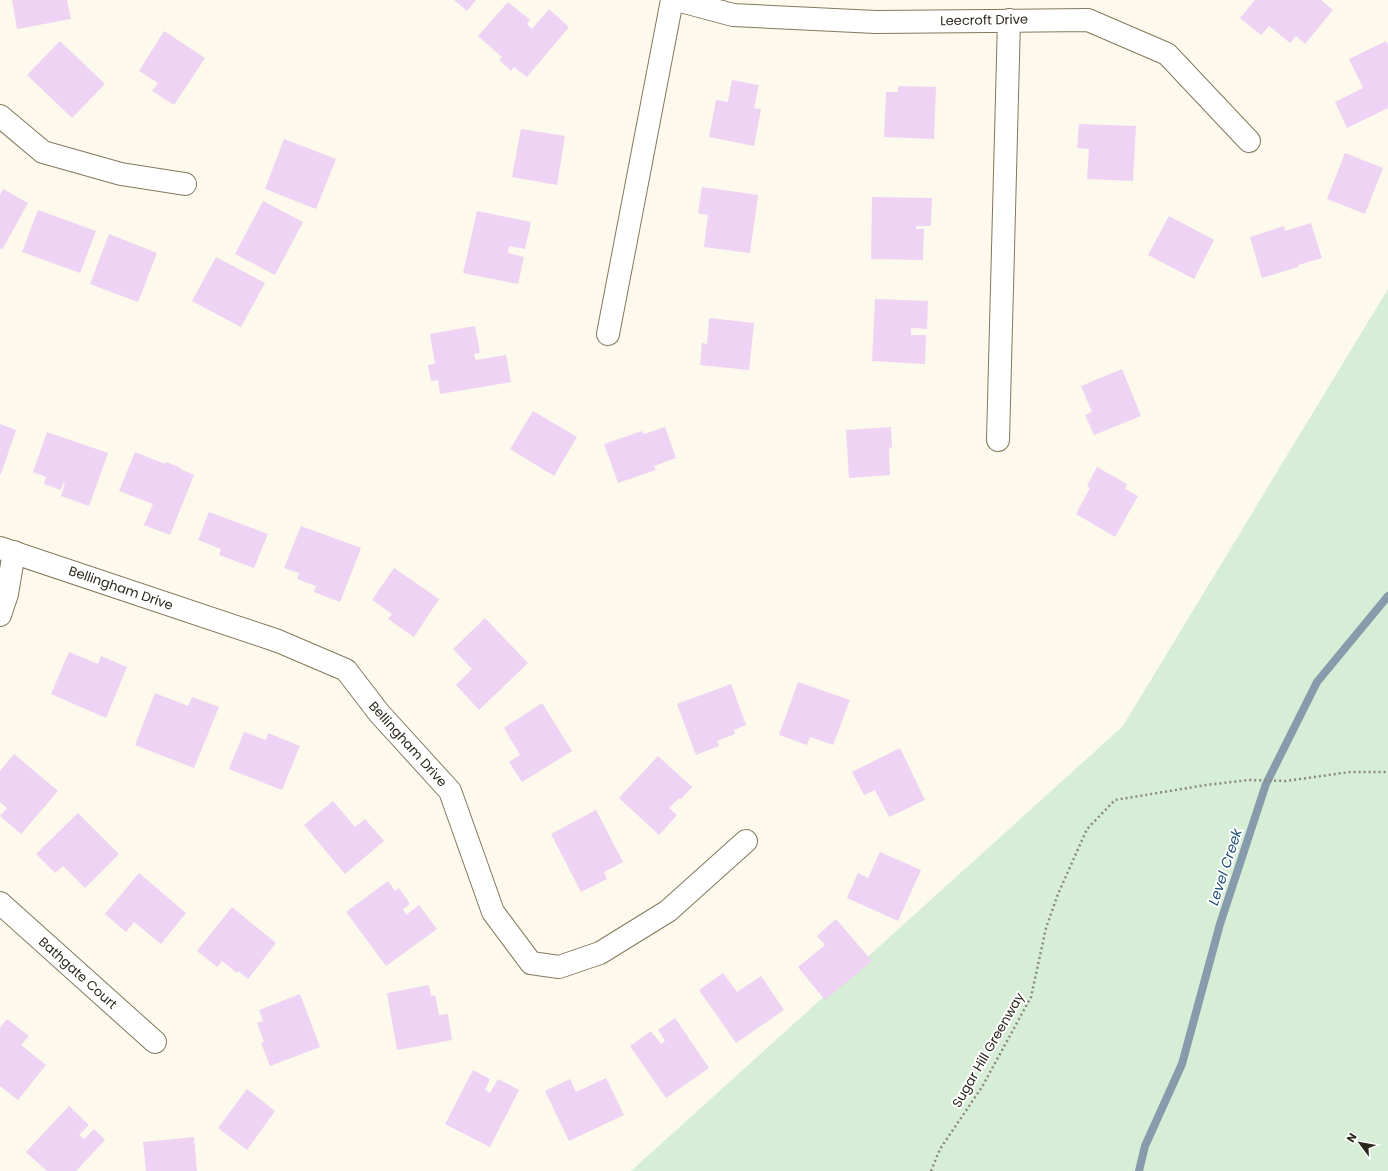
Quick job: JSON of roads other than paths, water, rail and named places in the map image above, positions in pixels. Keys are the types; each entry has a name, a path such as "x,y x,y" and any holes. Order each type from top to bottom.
{"street":[{"path":"608,334 672,0"},
{"name":"Leecroft Drive","path":"677,0 733,15 876,22 1088,20 1166,54 1249,141"},
{"path":"998,440 1009,20"},
{"path":"0,116 43,152 121,174 185,184"},
{"path":"0,615 7,594 7,550"},
{"name":"Bellingham Drive","path":"7,550 278,641 346,670 379,713 450,792 493,912 531,963 559,967 600,952 668,911 746,842"},
{"name":"Bathgate Court","path":"0,903 155,1042"}],"waterway":[{"name":"Level Creek","path":"1139,1171 1145,1146 1182,1064 1220,924 1266,784 1317,682 1388,596"}]}
